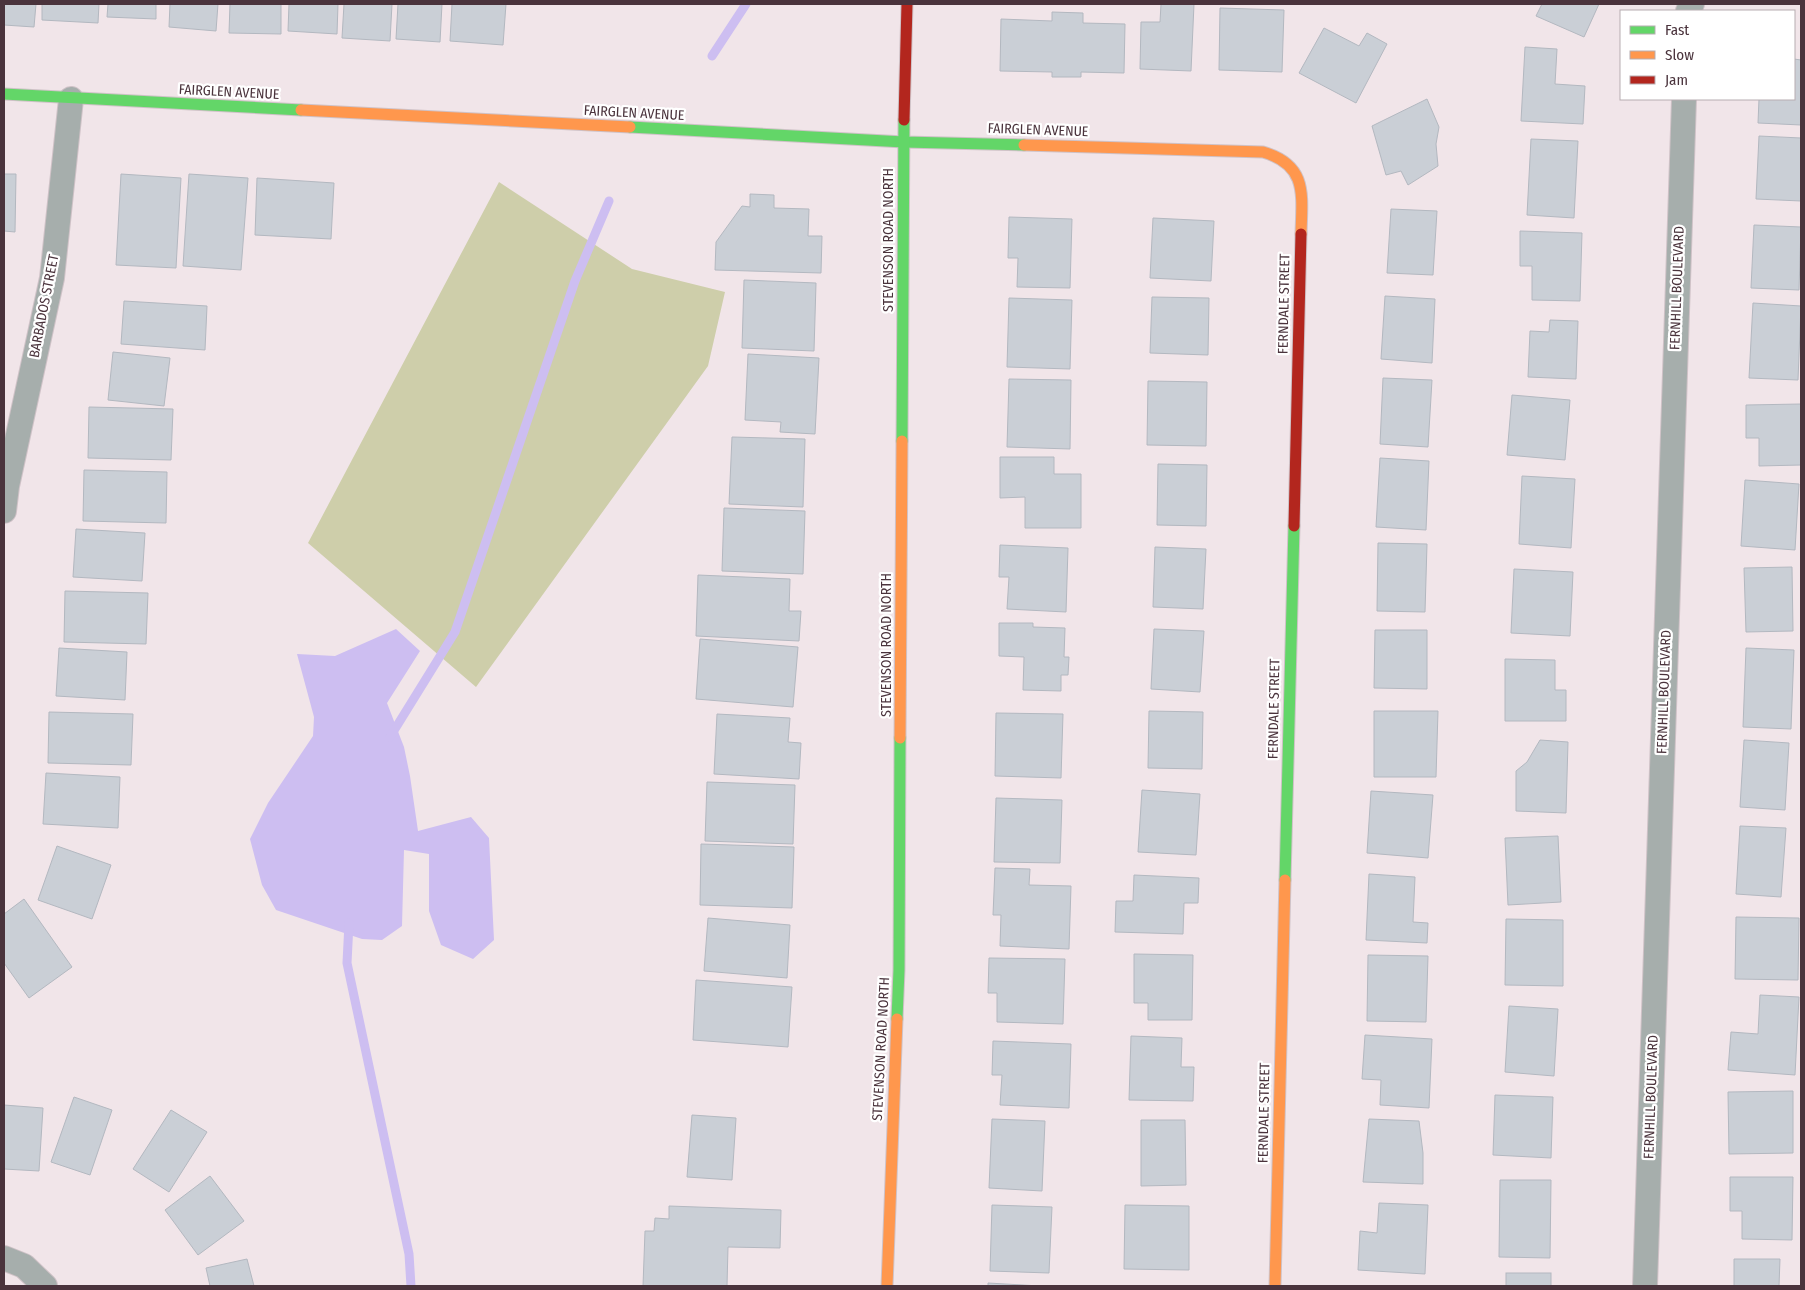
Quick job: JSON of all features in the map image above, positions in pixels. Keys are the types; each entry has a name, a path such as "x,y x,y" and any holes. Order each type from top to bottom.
{"street":[{"name":"STEVENSON ROAD NORTH","path":"887,1286 899,970 904,142 907,4"},
{"name":"FAIRGLEN AVENUE","path":"4,94 904,142 1263,152"},
{"name":"BARBADOS STREET","path":"4,511 7,486 52,278 71,99"},
{"name":"FERNHILL BOULEVARD","path":"1645,1286 1684,100"},
{"name":"FERNDALE STREET","path":"1263,152 1275,155 1289,163 1298,177 1302,199 1275,1286"},
{"path":"4,1258 24,1266 45,1286"}],"green space":[{"path":"499,182 632,269 725,292 708,366 476,687 308,543"}],"shaded area":[{"path":"396,629 420,651 387,703 404,747 418,831 471,817 489,838 494,940 473,959 441,945 429,911 429,854 404,850 402,926 382,940 362,939 276,910 262,885 250,839 268,803 313,736 314,717 297,654 335,656"}],"building":[{"path":"4,4 36,4 34,27 4,25"},
{"path":"42,4 99,4 98,23 42,20"},
{"path":"108,4 156,4 156,19 107,17"},
{"path":"170,4 218,4 216,31 169,27"},
{"path":"230,4 281,4 281,34 229,33"},
{"path":"289,4 338,4 337,34 288,31"},
{"path":"344,4 392,4 390,41 342,38"},
{"path":"398,4 442,4 440,42 396,39"},
{"path":"452,4 506,4 503,45 450,41"},
{"path":"1161,4 1194,4 1191,71 1140,69 1141,22 1160,22"},
{"path":"1542,4 1599,4 1584,37 1536,16"},
{"path":"1220,8 1284,10 1282,72 1219,70"},
{"path":"1052,12 1083,13 1083,23 1125,24 1124,73 1081,72 1081,77 1052,77 1052,72 1000,71 1001,19 1052,21"},
{"path":"1324,28 1359,46 1367,33 1387,44 1356,103 1299,73"},
{"path":"1525,47 1557,49 1555,84 1585,86 1583,124 1521,121"},
{"path":"1795,59 1801,60 1801,125 1758,123 1759,100 1795,100"},
{"path":"1427,99 1439,127 1436,144 1438,166 1408,185 1401,171 1386,175 1372,126"},
{"path":"1759,136 1801,138 1801,201 1756,199"},
{"path":"1531,139 1578,141 1574,218 1527,215"},
{"path":"4,174 16,174 15,232 4,231"},
{"path":"121,174 181,178 176,268 116,265"},
{"path":"189,174 248,178 241,270 183,266"},
{"path":"257,178 334,183 331,239 255,235"},
{"path":"750,194 774,195 774,208 809,209 808,236 822,236 821,273 715,270 716,242 742,206 750,207"},
{"path":"1391,209 1437,211 1433,275 1387,273"},
{"path":"1009,217 1072,219 1070,288 1017,287 1018,258 1008,258"},
{"path":"1153,218 1214,221 1211,281 1150,278"},
{"path":"1754,225 1801,227 1799,290 1751,288"},
{"path":"1520,231 1582,233 1580,301 1532,300 1532,266 1520,266"},
{"path":"744,280 816,283 814,351 742,348"},
{"path":"1385,296 1435,299 1432,363 1381,359"},
{"path":"1152,297 1209,298 1208,355 1150,353"},
{"path":"1009,298 1072,300 1070,369 1007,367"},
{"path":"124,301 207,306 205,350 121,344"},
{"path":"1753,303 1801,306 1798,380 1749,378"},
{"path":"1550,320 1578,321 1576,379 1528,377 1530,331 1549,332"},
{"path":"113,352 170,358 164,406 108,400"},
{"path":"748,354 819,358 815,434 780,432 781,422 745,420"},
{"path":"1383,378 1432,380 1428,447 1380,444"},
{"path":"1009,379 1071,380 1070,449 1007,447"},
{"path":"1148,381 1207,382 1206,446 1147,445"},
{"path":"1512,395 1570,400 1565,460 1507,455"},
{"path":"1801,404 1801,465 1759,466 1759,438 1746,438 1746,405"},
{"path":"89,407 173,409 171,460 88,458"},
{"path":"732,437 805,439 803,507 729,504"},
{"path":"1000,457 1054,457 1054,474 1081,474 1081,528 1025,528 1025,497 1000,498"},
{"path":"1380,458 1429,461 1426,530 1376,527"},
{"path":"1158,464 1207,465 1206,526 1157,525"},
{"path":"84,470 167,472 166,523 83,521"},
{"path":"1522,476 1575,479 1571,548 1519,544"},
{"path":"1745,480 1799,484 1795,550 1741,546"},
{"path":"724,508 805,511 803,574 722,571"},
{"path":"76,529 145,533 142,581 73,577"},
{"path":"1378,543 1427,544 1425,612 1377,611"},
{"path":"1000,545 1068,548 1066,612 1007,609 1009,577 999,577"},
{"path":"1155,547 1206,549 1203,609 1153,607"},
{"path":"1792,567 1793,631 1746,632 1744,568"},
{"path":"1514,569 1573,572 1570,636 1511,633"},
{"path":"698,575 790,579 789,611 801,611 799,641 696,636"},
{"path":"65,591 148,593 146,644 64,642"},
{"path":"999,623 1033,623 1033,627 1065,628 1064,657 1069,657 1068,675 1061,675 1061,691 1023,690 1024,657 999,656"},
{"path":"1154,629 1204,631 1200,692 1151,689"},
{"path":"1375,630 1427,630 1427,689 1374,688"},
{"path":"700,639 798,647 793,707 696,699"},
{"path":"59,648 127,652 125,700 56,696"},
{"path":"1746,648 1794,650 1791,729 1743,727"},
{"path":"1505,659 1555,660 1555,690 1566,690 1566,721 1505,721"},
{"path":"1149,711 1203,712 1202,769 1148,768"},
{"path":"1374,711 1438,711 1436,777 1374,777"},
{"path":"49,712 133,714 131,765 48,763"},
{"path":"996,713 1063,714 1061,778 995,776"},
{"path":"717,714 790,718 788,742 801,743 799,779 714,774"},
{"path":"1540,740 1568,742 1566,813 1516,811 1516,771 1527,762"},
{"path":"1744,740 1789,743 1785,810 1740,807"},
{"path":"46,773 120,777 118,828 43,824"},
{"path":"707,782 795,785 793,844 705,841"},
{"path":"1142,790 1200,794 1196,855 1138,852"},
{"path":"1371,791 1433,795 1428,858 1367,853"},
{"path":"996,798 1062,800 1060,863 994,862"},
{"path":"1740,826 1786,828 1781,897 1736,894"},
{"path":"1558,836 1561,902 1508,905 1505,838"},
{"path":"701,844 794,847 792,908 700,905"},
{"path":"57,846 111,865 92,919 38,900"},
{"path":"995,868 1030,869 1029,885 1071,886 1069,949 1000,946 1001,915 993,915"},
{"path":"1369,874 1415,877 1413,922 1428,923 1427,943 1366,940"},
{"path":"1134,875 1199,878 1198,903 1184,903 1183,934 1115,932 1116,901 1133,901"},
{"path":"24,899 72,967 29,998 4,963 4,914"},
{"path":"1736,917 1799,918 1798,980 1735,979"},
{"path":"708,918 790,925 787,978 704,971"},
{"path":"1506,919 1563,920 1563,986 1505,985"},
{"path":"1134,954 1193,955 1192,1020 1148,1020 1148,1003 1134,1003"},
{"path":"1368,955 1428,956 1426,1022 1367,1021"},
{"path":"989,958 1065,959 1063,1024 997,1022 997,993 988,993"},
{"path":"696,980 792,987 788,1047 693,1040"},
{"path":"1760,995 1799,997 1795,1075 1728,1070 1731,1032 1758,1034"},
{"path":"1509,1006 1558,1009 1554,1076 1505,1072"},
{"path":"1365,1035 1432,1039 1429,1108 1380,1105 1381,1080 1362,1079"},
{"path":"1131,1036 1182,1038 1181,1067 1194,1067 1193,1101 1129,1100"},
{"path":"993,1041 1071,1044 1069,1108 1000,1105 1002,1075 992,1075"},
{"path":"1793,1091 1793,1153 1729,1154 1728,1092"},
{"path":"1495,1095 1553,1097 1551,1158 1493,1155"},
{"path":"74,1097 112,1110 90,1175 51,1162"},
{"path":"4,1105 43,1108 39,1171 4,1169"},
{"path":"171,1110 207,1132 169,1192 133,1169"},
{"path":"692,1115 736,1118 732,1180 687,1177"},
{"path":"992,1119 1045,1121 1042,1191 989,1188"},
{"path":"1369,1119 1419,1121 1423,1153 1423,1184 1363,1182"},
{"path":"1141,1120 1185,1120 1186,1185 1141,1186"},
{"path":"210,1176 244,1221 198,1255 165,1210"},
{"path":"1730,1177 1793,1177 1792,1240 1742,1239 1742,1211 1730,1211"},
{"path":"1500,1180 1551,1180 1550,1258 1499,1257"},
{"path":"1379,1203 1428,1205 1425,1274 1358,1270 1360,1231 1377,1233"},
{"path":"992,1205 1052,1207 1049,1273 990,1271"},
{"path":"1125,1205 1189,1206 1189,1270 1124,1269"},
{"path":"669,1206 781,1210 780,1248 728,1247 727,1286 643,1286 645,1231 654,1231 655,1218 669,1219"},
{"path":"247,1259 254,1286 210,1286 206,1268"},
{"path":"1734,1259 1780,1259 1779,1286 1734,1286"},
{"path":"1506,1273 1551,1273 1551,1286 1506,1286"},
{"path":"988,1283 1040,1286 988,1286"}],"waterway":[{"path":"712,56 746,4"},
{"path":"390,737 455,632 575,281 609,201"},
{"path":"349,923 347,963 409,1254 411,1286"}],"traffic: fast":[{"path":"4,94 301,110"},
{"path":"902,441 904,120"},
{"path":"630,127 904,142 1024,145"},
{"path":"1285,880 1294,526"},
{"path":"897,1019 900,738"}],"traffic: slow":[{"path":"301,110 630,127"},
{"path":"1024,145 1263,152 1278,158 1295,173 1301,194 1301,234"},
{"path":"900,738 902,441"},
{"path":"1275,1286 1285,880"},
{"path":"887,1286 897,1019"}],"traffic: jam":[{"path":"904,120 907,4"},
{"path":"1294,526 1301,234"}]}
